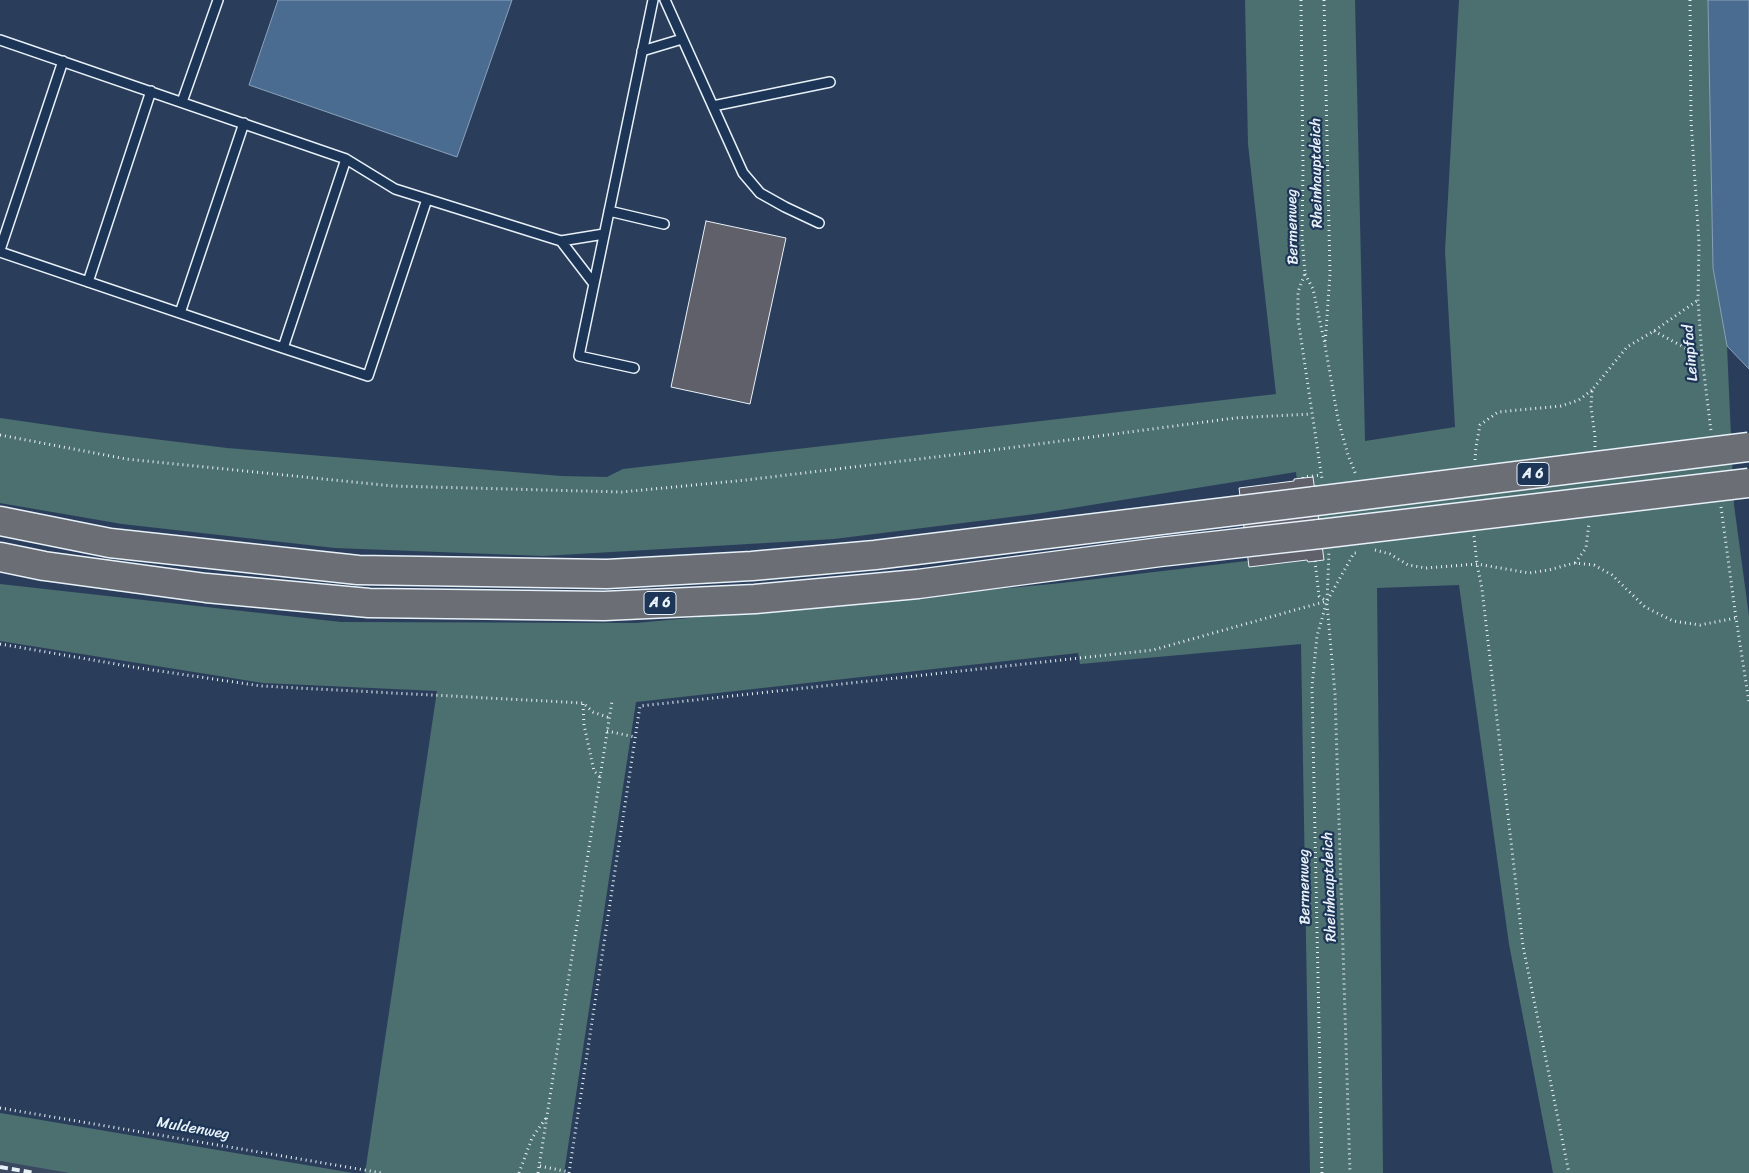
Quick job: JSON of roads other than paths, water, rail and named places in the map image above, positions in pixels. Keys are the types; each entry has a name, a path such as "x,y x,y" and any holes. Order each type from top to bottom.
{"highway":[{"name":"A 6","path":"0,521 110,543 358,570 607,574 752,566 875,555 1314,486 1749,447"},
{"name":"A 6","path":"0,557 44,566 206,588 369,604 604,606 755,599 918,584 1160,552 1749,483"}],"lane":[{"path":"182,102 218,0"},
{"path":"634,368 579,356 653,0"},
{"path":"665,0 743,173 760,193 819,224"},
{"path":"642,51 682,39"},
{"path":"0,40 346,159 395,189 562,241 604,234"},
{"path":"63,61 0,251 368,376 427,199"},
{"path":"713,106 830,82"},
{"path":"88,282 151,91"},
{"path":"180,313 244,123"},
{"path":"283,348 346,159"},
{"path":"609,211 664,224"},
{"path":"562,241 594,284"}],"railway":[{"path":"0,1167 35,1173"}]}
